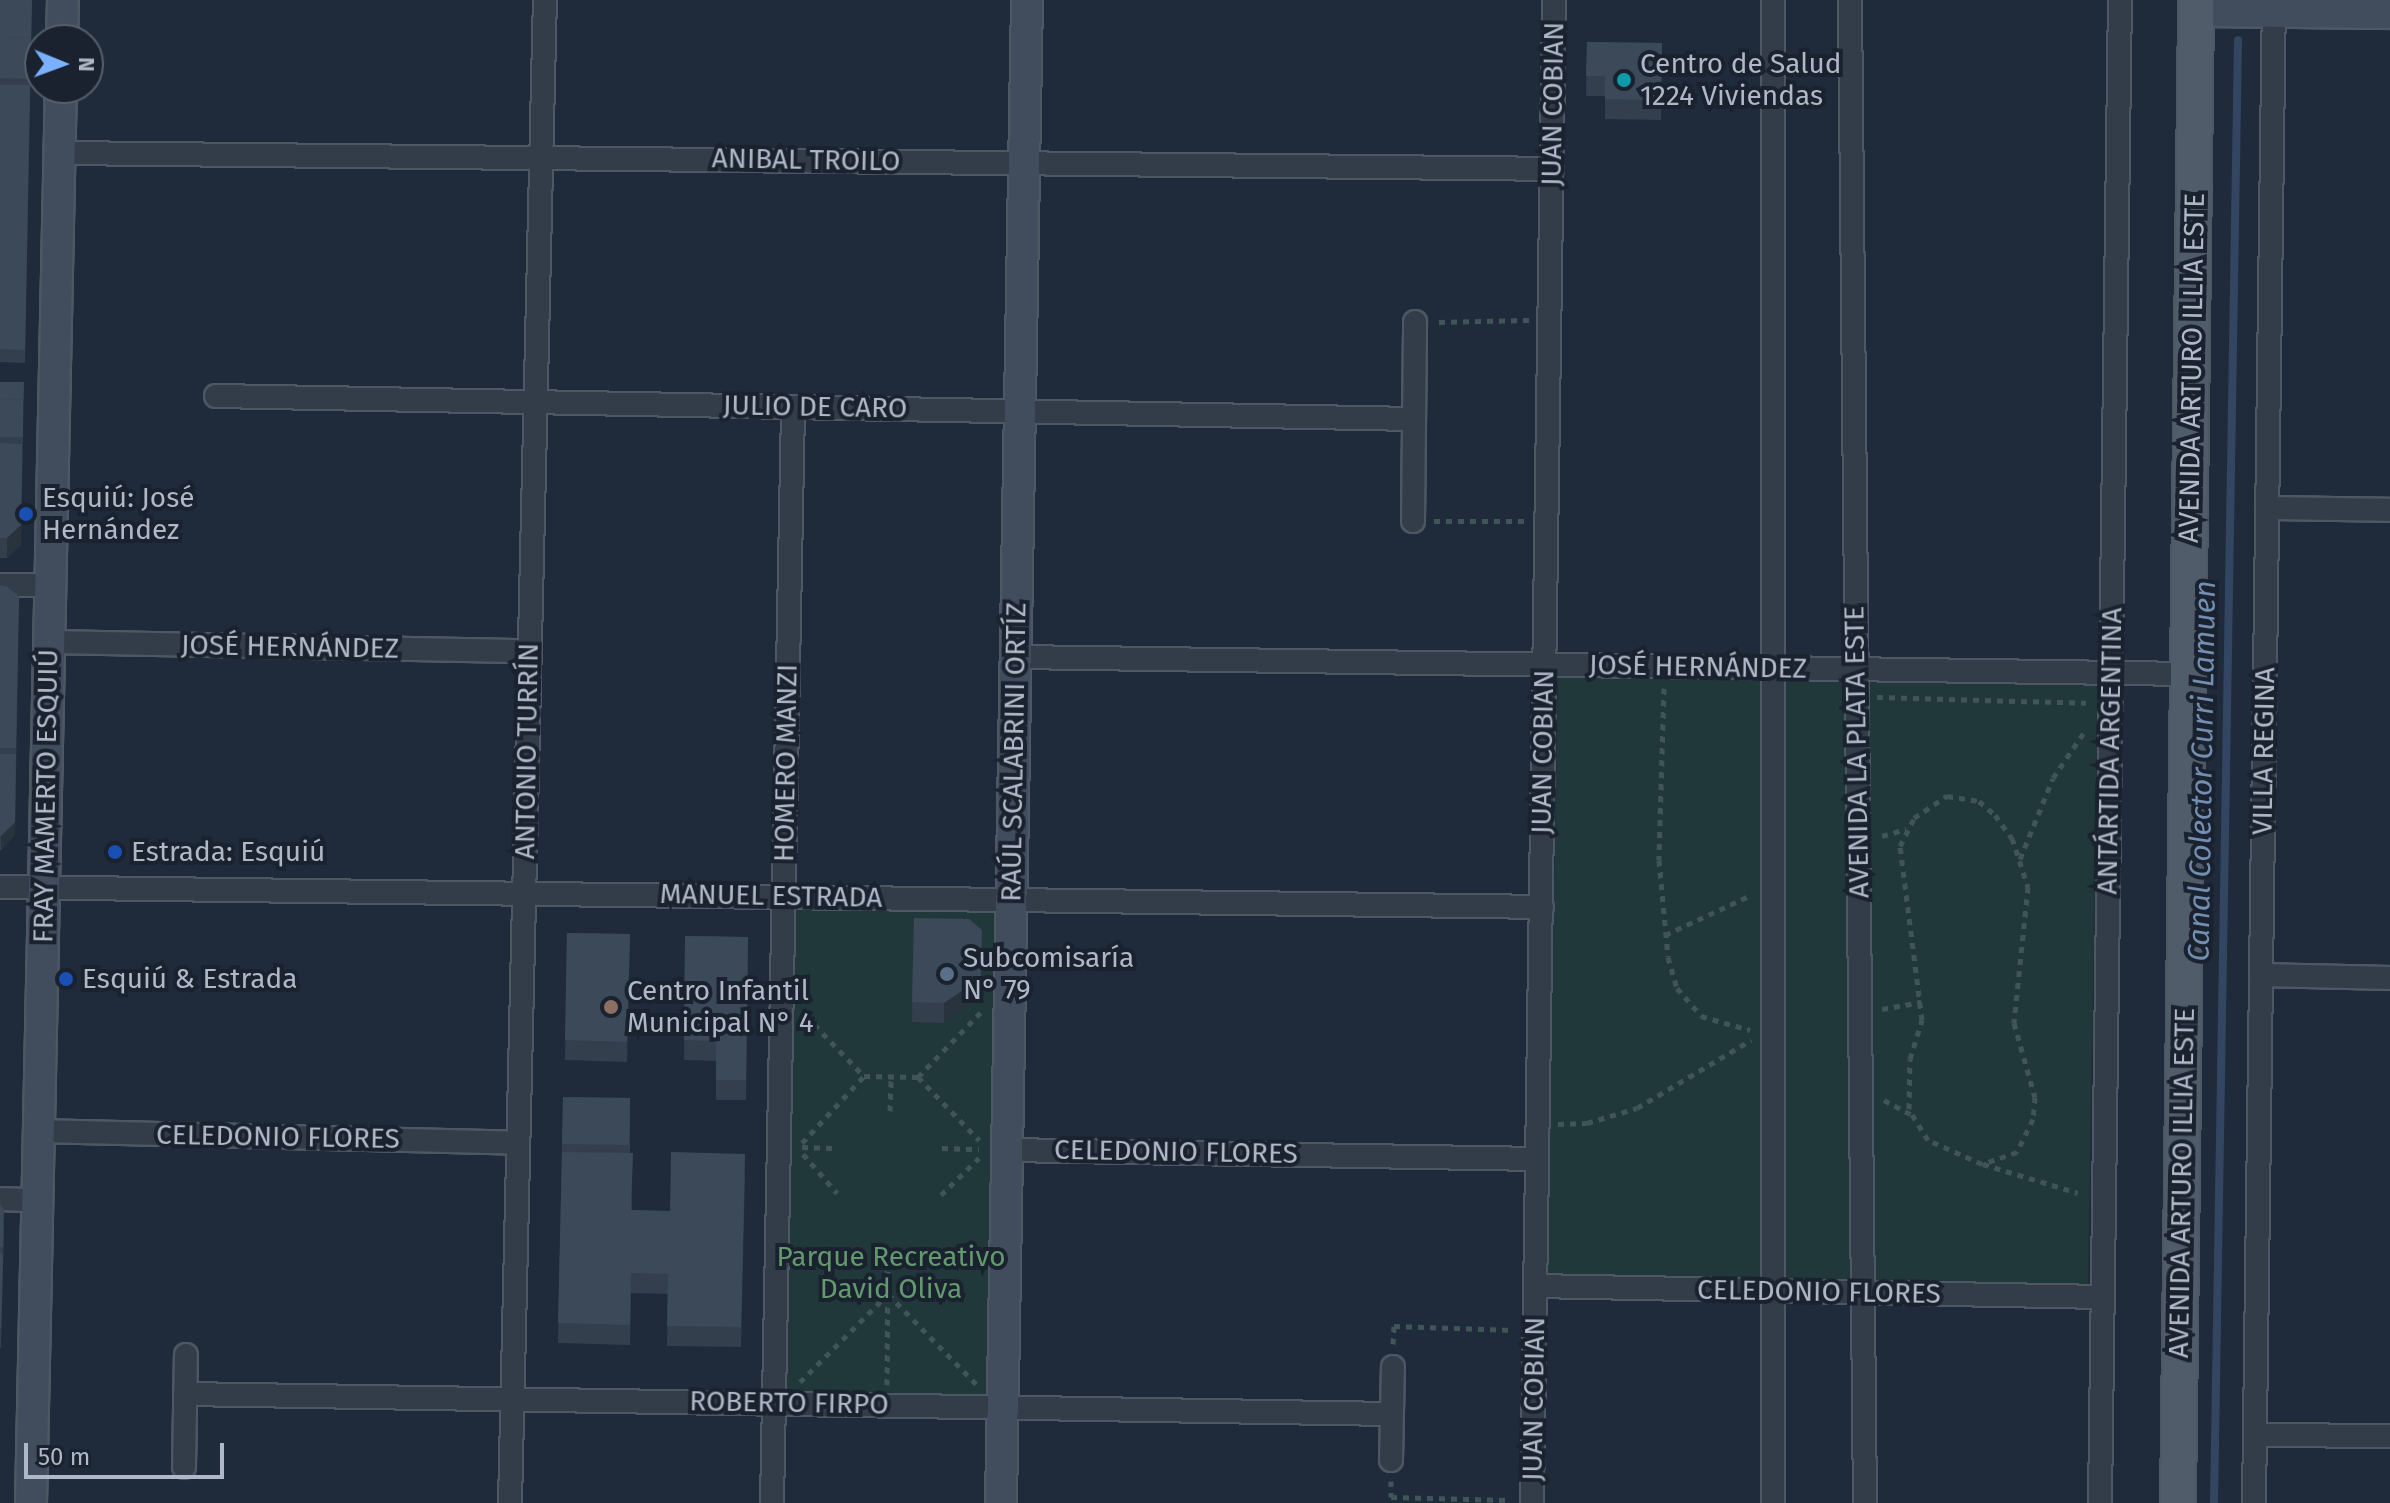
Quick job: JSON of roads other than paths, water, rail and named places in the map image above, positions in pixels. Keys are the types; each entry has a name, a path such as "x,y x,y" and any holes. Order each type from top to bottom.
{"main road":[{"name":"AVENIDA ARTURO ILLIA ESTE","path":"2178,1503 2196,5"}],"street":[{"path":"62,24 63,0"},
{"name":"ANTONIO TURRÍN","path":"510,1503 545,0"},
{"name":"RAÚL SCALABRINI ORTÍZ","path":"1001,1503 993,1400 993,1150 1011,899 1027,0"},
{"name":"JUAN COBIAN","path":"1532,1502 1554,0"},
{"path":"1773,0 1774,668 1770,1032 1773,1503"},
{"name":"AVENIDA LA PLATA ESTE","path":"1850,0 1865,1503"},
{"name":"ANTÁRTIDA ARGENTINA","path":"2100,1503 2120,0"},
{"path":"2196,5 2390,13"},
{"name":"VILLA REGINA","path":"2254,1503 2274,6"},
{"name":"FRAY MAMERTO ESQUIÚ","path":"31,1503 61,104"},
{"name":"ANIBAL TROILO","path":"60,153 1552,169"},
{"path":"1413,521 1415,322"},
{"name":"JULIO DE CARO","path":"216,396 1414,419"},
{"name":"HOMERO MANZI","path":"772,1503 793,407"},
{"path":"2267,508 2390,510"},
{"path":"0,585 50,585"},
{"name":"JOSÉ HERNÁNDEZ","path":"49,642 530,651"},
{"name":"JOSÉ HERNÁNDEZ","path":"1016,657 2188,674"},
{"name":"MANUEL ESTRADA","path":"0,887 1542,907"},
{"path":"2261,975 2390,978"},
{"name":"CELEDONIO FLORES","path":"39,1131 518,1143"},
{"name":"CELEDONIO FLORES","path":"993,1150 1537,1159"},
{"path":"0,1199 38,1200"},
{"name":"CELEDONIO FLORES","path":"1535,1286 2102,1297"},
{"path":"184,1467 186,1355"},
{"path":"1391,1460 1393,1367"},
{"name":"ROBERTO FIRPO","path":"185,1394 774,1403 993,1400 1392,1414"},
{"path":"2255,1435 2390,1436"}],"waterway":[{"name":"Canal Colector Curri Lamuen","path":"2214,1503 2238,40"}],"place":[{"name":"Centro de Salud 1224 Viviendas","path":"1624,80"},
{"name":"Esquiú: José Hernández","path":"26,514"},
{"name":"Estrada: Esquiú","path":"115,852"},
{"name":"Subcomisaría N° 79","path":"947,974"},
{"name":"Esquiú & Estrada","path":"66,979"},
{"name":"Centro Infantil Municipal N° 4","path":"611,1007"}],"park label":[{"name":"Parque Recreativo David Oliva","path":"891,1273"}]}
